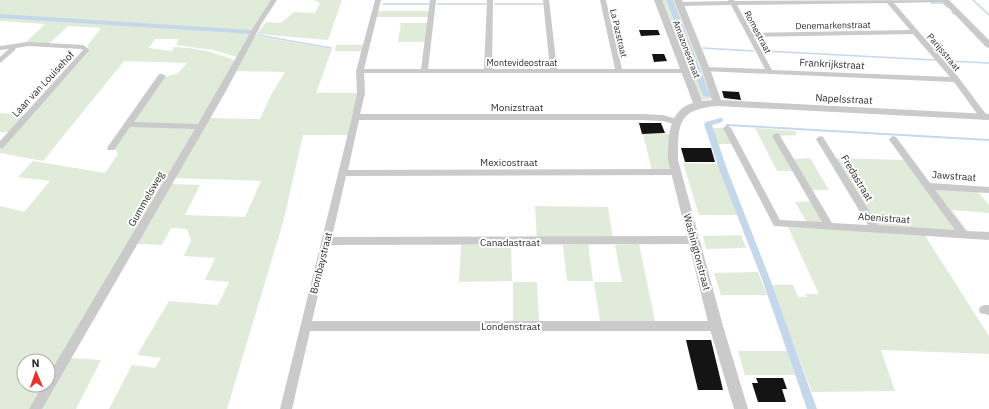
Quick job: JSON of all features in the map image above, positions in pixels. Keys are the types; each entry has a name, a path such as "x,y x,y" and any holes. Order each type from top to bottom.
{"street":[{"name":"Gummelsweg","path":"35,409 222,91 252,35 274,0"},
{"name":"Bombaystraat","path":"286,409 356,117 361,93 360,71 378,0"},
{"path":"424,70 433,0"},
{"path":"488,71 490,0"},
{"path":"546,0 554,71"},
{"name":"La Pazstraat","path":"603,0 619,70"},
{"name":"Amazonestraat","path":"658,0 684,71 698,104"},
{"name":"Parijsstraat","path":"888,0 987,119"},
{"path":"717,103 706,69 679,2 945,0 989,45"},
{"name":"Romestraat","path":"732,2 769,72"},
{"name":"Denemarkenstraat","path":"750,35 916,32"},
{"name":"Laan van Louisehof","path":"0,48 77,51 85,54 0,146"},
{"path":"0,62 13,48"},
{"name":"Laan van Louisehof","path":"0,52 13,48"},
{"name":"Frankrijkstraat","path":"706,69 956,80"},
{"name":"Montevideostraat","path":"360,71 684,71"},
{"path":"111,148 162,76"},
{"name":"Napelsstraat","path":"698,104 717,103 987,119"},
{"name":"Washingtonstraat","path":"698,104 689,107 681,114 677,122 673,146 676,172 716,326 741,409"},
{"name":"Monizstraat","path":"356,117 642,117 663,118 677,122"},
{"path":"128,124 201,127"},
{"name":"Abenistraat","path":"727,128 777,223 989,236"},
{"path":"776,136 829,226"},
{"name":"Fredastraat","path":"820,139 875,229"},
{"name":"Jawstraat","path":"893,139 927,186 989,190"},
{"name":"Mexicostraat","path":"343,173 676,172"},
{"path":"927,186 963,234"},
{"name":"Canadastraat","path":"327,241 694,240"},
{"name":"Londenstraat","path":"306,326 716,326"}],"green space":[{"path":"0,0 276,0 237,57 213,50 176,45 179,39 155,39 149,48 172,51 174,47 198,49 221,55 236,61 200,124 134,124 133,120 162,78 178,73 187,63 124,61 43,161 0,153 0,150 88,53 90,50 87,46 101,28 68,26 49,44 24,44 45,24 0,21"},
{"path":"313,0 342,0 328,40 257,34 266,22 281,23 294,12 315,13 320,3"},
{"path":"661,0 666,0 703,96 710,95 673,0 676,0 700,60 712,99 701,100"},
{"path":"377,11 430,11 429,17 376,17"},
{"path":"401,23 428,23 426,42 398,42"},
{"path":"255,36 332,49 316,93 359,93 350,135 303,135 284,219 227,409 109,409 132,365 155,368 161,358 137,355 169,301 218,305 229,282 205,280 215,258 184,256 191,241 187,229 171,228 162,245 137,244 170,184 200,185 185,215 245,217 261,181 173,178 209,118 260,119 272,93 285,72 236,71"},
{"path":"336,45 363,45 362,51 335,51"},
{"path":"0,113 25,115 9,132 0,132"},
{"path":"129,126 197,128 56,366 56,353 16,353 16,393 40,393 30,409 0,409 0,206 24,212 50,181 18,177 33,161 105,173 118,154 114,148"},
{"path":"713,128 725,128 733,144 717,144"},
{"path":"755,128 795,131 797,135 775,136 796,171 777,171"},
{"path":"643,134 671,134 672,168 670,170 652,171"},
{"path":"810,158 829,190 809,190 791,159"},
{"path":"834,158 906,160 927,189 978,192 989,205 989,213 952,210 969,233 880,228"},
{"path":"683,163 720,164 737,215 699,215"},
{"path":"814,201 827,224 807,223 795,202"},
{"path":"535,206 608,207 613,239 537,239"},
{"path":"788,227 924,234 989,336 989,354 881,350 895,391 812,392 771,285 793,285 798,297 807,297 805,294 819,294"},
{"path":"741,235 746,248 706,249 703,236"},
{"path":"588,244 593,281 567,281 563,245"},
{"path":"639,244 655,321 600,321 594,282 622,282 615,245"},
{"path":"461,245 511,245 512,281 459,282"},
{"path":"758,272 767,295 721,295 714,273"},
{"path":"513,282 537,282 539,321 513,322"},
{"path":"738,351 787,351 795,375 745,375"},
{"path":"71,358 101,360 76,409 39,409 49,393 56,393 56,382"}],"water":[{"path":"666,0 673,0 711,97 703,96"}],"building":[{"path":"639,30 658,30 660,35 641,36"},
{"path":"652,54 664,54 667,61 654,62"},
{"path":"722,91 739,92 741,100 724,98"},
{"path":"639,123 661,123 665,133 642,134"},
{"path":"681,148 711,148 715,162 685,162"},
{"path":"686,340 711,340 723,390 698,390"},
{"path":"756,378 783,378 787,389 782,389 786,402 758,402 752,383 758,383"}],"waterway":[{"path":"973,0 989,15"},
{"path":"931,3 943,3 947,7"},
{"path":"383,4 429,4"},
{"path":"437,4 486,4"},
{"path":"495,4 543,4"},
{"path":"0,16 252,32"},
{"path":"257,35 331,48"},
{"path":"703,48 753,51"},
{"path":"764,51 935,60"},
{"path":"947,61 989,63"},
{"path":"720,120 708,124 723,169 766,279 812,409"},
{"path":"727,125 989,140"}]}
